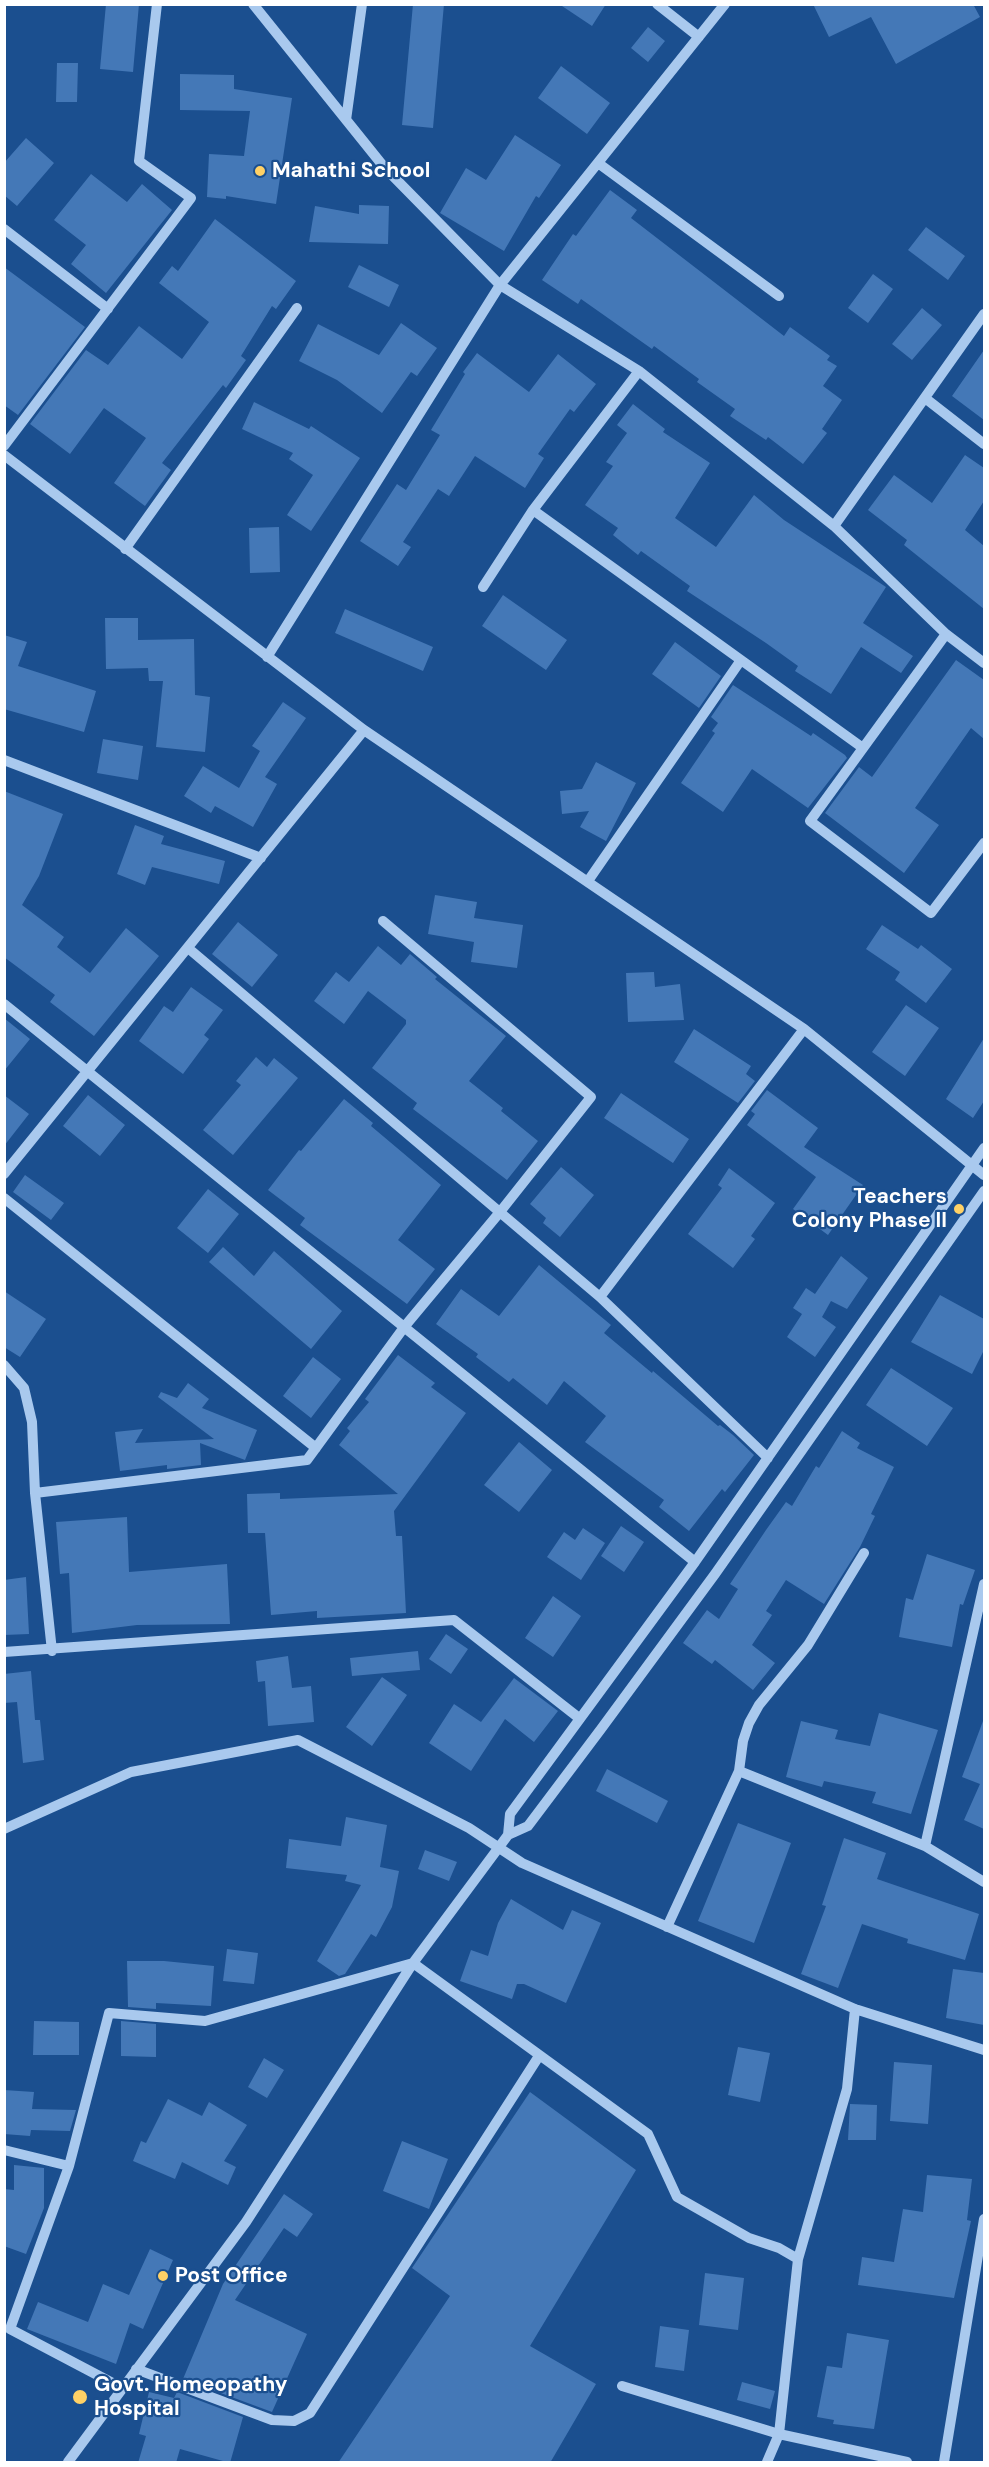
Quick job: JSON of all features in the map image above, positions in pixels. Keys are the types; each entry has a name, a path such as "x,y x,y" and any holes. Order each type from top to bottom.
{"street":[{"path":"4,446 191,198 139,162 157,4"},
{"path":"253,4 384,168 500,285 639,371 834,526 946,634 984,663"},
{"path":"346,120 362,4"},
{"path":"657,4 699,37"},
{"path":"267,657 500,285 725,4"},
{"path":"598,163 779,296"},
{"path":"4,229 108,309"},
{"path":"124,549 297,308"},
{"path":"834,526 984,314"},
{"path":"483,587 533,510 639,371"},
{"path":"925,398 984,444"},
{"path":"4,455 124,549 364,730 804,1029 984,1175"},
{"path":"533,510 863,748"},
{"path":"946,634 810,821 931,913 984,843"},
{"path":"588,881 741,660"},
{"path":"4,1174 364,730"},
{"path":"4,760 261,858"},
{"path":"35,1493 307,1460 405,1326 500,1212 591,1096 383,921"},
{"path":"188,948 600,1298 768,1458"},
{"path":"4,1004 695,1562"},
{"path":"600,1298 804,1029"},
{"path":"68,2463 135,2369 246,2222 413,1963 500,1848 508,1835 510,1814 695,1562 984,1148"},
{"path":"508,1835 528,1826 601,1729 647,1663 715,1574 984,1191"},
{"path":"4,1198 316,1448"},
{"path":"4,1365 24,1389 32,1422 35,1493 52,1651"},
{"path":"667,1927 739,1771 743,1740 749,1723 759,1705 802,1654 864,1553"},
{"path":"925,1846 984,1584"},
{"path":"4,1652 52,1651 454,1620 579,1718"},
{"path":"4,1828 131,1772 298,1740 469,1828 522,1863 855,2009 984,2050"},
{"path":"739,1771 925,1846 984,1882"},
{"path":"413,1963 648,2134 677,2197 749,2238 779,2248 798,2259"},
{"path":"122,2388 7,2329 69,2166 109,2013 205,2021 413,1963"},
{"path":"767,2463 779,2434 798,2259 847,2089 855,2009"},
{"path":"135,2369 272,2420 294,2421 310,2413 539,2056"},
{"path":"4,2150 69,2166"},
{"path":"944,2463 984,2219"},
{"path":"622,2386 779,2434 908,2463"}],"building":[{"path":"106,4 139,4 133,72 100,69"},
{"path":"413,4 444,4 433,128 402,125"},
{"path":"559,4 606,4 592,26"},
{"path":"813,4 973,4 980,17 896,64 871,17 829,37"},
{"path":"648,27 665,41 648,62 631,48"},
{"path":"57,63 78,63 77,102 56,102"},
{"path":"561,66 610,103 587,134 538,98"},
{"path":"180,74 234,75 234,89 292,98 276,204 226,196 226,199 207,197 209,154 244,156 250,111 180,110"},
{"path":"515,135 561,165 539,198 536,196 504,251 440,213 466,168 486,180"},
{"path":"26,138 54,163 17,206 4,195 4,163"},
{"path":"91,174 127,202 142,184 172,210 106,293 71,264 86,245 54,220"},
{"path":"610,190 637,210 631,218 784,336 790,327 830,356 827,360 837,366 823,386 842,400 822,429 827,433 803,464 768,437 766,440 730,416 735,409 697,382 699,379 654,346 652,349 581,299 578,304 542,280 573,234 576,236"},
{"path":"359,205 389,206 388,244 309,242 315,206 359,214"},
{"path":"215,219 296,281 276,309 272,306 241,356 246,360 226,388 223,385 162,463 171,470 145,506 114,483 146,438 104,408 70,454 30,424 86,350 108,365 139,326 182,359 209,322 159,283 172,266 178,271"},
{"path":"926,227 965,256 948,280 908,250"},
{"path":"359,265 399,285 389,307 348,287"},
{"path":"4,267 85,327 18,415 4,405"},
{"path":"873,274 893,289 868,323 848,308"},
{"path":"922,308 942,325 912,360 892,344"},
{"path":"401,323 437,348 417,376 411,372 382,413 337,380 299,361 318,324 379,355"},
{"path":"984,350 984,420 952,396"},
{"path":"477,353 529,392 558,354 596,384 574,412 570,409 538,454 544,458 525,488 475,456 449,496 438,489 403,542 411,547 398,566 360,541 397,484 406,490 440,435 431,430 465,374 463,372"},
{"path":"254,402 309,429 311,426 360,458 311,531 287,515 313,475 289,459 293,453 242,429"},
{"path":"633,404 665,429 663,432 710,463 675,518 716,547 754,495 784,520 886,587 863,623 913,656 901,673 861,647 831,694 795,671 798,666 766,643 687,591 690,586 641,551 638,555 613,535 618,528 585,505 613,466 606,462 627,433 617,425"},
{"path":"965,455 984,468 984,501 965,530 984,546 984,609 904,545 907,540 868,510 894,475 932,503"},
{"path":"279,527 280,572 250,573 249,528"},
{"path":"503,595 567,640 546,670 482,626"},
{"path":"345,609 433,647 423,671 335,633"},
{"path":"105,618 138,618 138,640 194,639 195,695 210,697 205,752 156,747 163,681 149,681 148,668 106,669"},
{"path":"4,635 27,642 18,666 96,691 84,732 4,709"},
{"path":"675,642 721,676 699,708 652,674"},
{"path":"956,660 984,680 984,739 971,728 915,808 939,825 904,873 825,813 859,767 872,777"},
{"path":"733,685 811,736 813,733 847,758 808,808 752,769 723,812 681,783 715,733 712,731 718,723 711,717"},
{"path":"283,702 306,718 265,777 277,784 253,827 215,806 211,813 184,796 203,766 239,788 260,751 252,746"},
{"path":"103,739 143,746 138,780 97,773"},
{"path":"596,762 636,783 606,841 580,827 589,811 562,814 560,791 582,789"},
{"path":"4,791 63,814 39,876 22,905 64,937 57,947 90,973 126,928 159,956 94,1036 50,1002 55,995 4,957"},
{"path":"135,825 164,836 161,844 225,861 219,884 152,867 145,885 117,874"},
{"path":"435,895 477,902 474,918 523,925 517,968 471,962 474,942 428,934"},
{"path":"238,922 278,955 252,987 212,954"},
{"path":"882,925 918,949 921,945 952,969 926,1003 895,980 900,972 866,949"},
{"path":"378,946 401,965 410,954 437,977 435,979 506,1036 469,1081 503,1108 501,1111 538,1141 507,1180 413,1109 417,1103 372,1068 406,1024 406,1020 368,991 344,1024 314,1001 336,972 349,982"},
{"path":"654,972 655,987 680,984 684,1020 628,1022 626,973"},
{"path":"191,987 223,1010 204,1035 209,1039 183,1074 139,1041 164,1006 173,1012"},
{"path":"906,1005 939,1028 905,1076 872,1052"},
{"path":"4,1018 30,1039 4,1071"},
{"path":"694,1029 751,1066 746,1074 755,1081 738,1103 674,1062"},
{"path":"984,1038 984,1101 973,1118 946,1099"},
{"path":"256,1057 267,1067 274,1058 298,1078 233,1155 203,1130 241,1085 236,1081"},
{"path":"767,1090 818,1128 804,1147 863,1185 828,1235 793,1209 816,1177 747,1125 755,1114 751,1111"},
{"path":"621,1093 689,1139 673,1163 604,1118"},
{"path":"4,1095 29,1114 4,1146"},
{"path":"88,1095 125,1125 100,1156 63,1126"},
{"path":"344,1099 373,1123 371,1126 441,1185 398,1240 435,1269 407,1304 300,1225 305,1218 268,1190 299,1150 301,1151"},
{"path":"561,1167 594,1195 560,1237 543,1223 546,1218 530,1204"},
{"path":"729,1168 775,1203 751,1236 755,1239 733,1268 688,1234 722,1188 718,1185"},
{"path":"25,1175 64,1203 51,1220 13,1192"},
{"path":"208,1189 239,1214 208,1253 177,1228"},
{"path":"223,1247 254,1276 274,1251 342,1311 311,1349 209,1262"},
{"path":"841,1256 868,1278 847,1309 831,1301 822,1317 836,1327 815,1357 787,1337 802,1314 793,1308 806,1288 815,1294"},
{"path":"539,1265 611,1325 604,1333 718,1426 720,1425 733,1435 754,1455 725,1492 722,1489 689,1531 659,1507 664,1500 585,1442 606,1416 564,1381 547,1405 513,1378 509,1382 476,1357 478,1354 436,1324 461,1289 499,1316"},
{"path":"4,1291 46,1319 20,1357 4,1347"},
{"path":"940,1295 984,1319 984,1350 972,1374 911,1342"},
{"path":"398,1355 435,1383 431,1387 466,1413 394,1511 396,1536 402,1536 406,1613 317,1618 317,1611 271,1615 265,1533 248,1533 247,1494 280,1493 280,1499 398,1494 339,1445 350,1431 347,1428 369,1402 365,1399"},
{"path":"313,1357 341,1379 311,1418 283,1396"},
{"path":"891,1368 953,1408 927,1446 866,1405"},
{"path":"188,1383 209,1399 202,1408 257,1430 245,1460 200,1443 201,1465 167,1469 167,1465 120,1471 115,1432 143,1429 135,1443 214,1439 158,1397 161,1392 177,1398"},
{"path":"842,1431 860,1443 857,1448 894,1467 871,1514 875,1516 860,1547 824,1604 786,1580 766,1611 772,1615 752,1645 775,1663 753,1690 715,1660 712,1664 683,1643 707,1610 719,1619 738,1589 730,1584 786,1502 792,1506 816,1466 819,1468"},
{"path":"519,1442 552,1470 519,1512 484,1485"},
{"path":"127,1517 129,1572 227,1564 230,1624 137,1625 72,1633 69,1573 60,1574 56,1522"},
{"path":"621,1526 644,1542 624,1572 601,1556"},
{"path":"583,1528 605,1543 581,1580 547,1557 564,1532 575,1540"},
{"path":"927,1554 975,1570 963,1605 960,1604 952,1647 899,1637 906,1598 913,1600"},
{"path":"26,1577 29,1634 4,1635 4,1580"},
{"path":"553,1596 581,1616 553,1657 525,1638"},
{"path":"446,1634 468,1649 451,1674 429,1659"},
{"path":"418,1651 420,1670 352,1676 350,1658"},
{"path":"288,1656 292,1688 311,1686 314,1722 268,1726 265,1681 258,1682 256,1661"},
{"path":"31,1671 35,1720 40,1720 44,1760 23,1763 17,1702 4,1703 4,1674"},
{"path":"382,1677 407,1695 372,1746 346,1727"},
{"path":"514,1678 558,1711 534,1742 505,1719 471,1771 429,1743 454,1704 481,1722"},
{"path":"879,1713 938,1730 911,1814 872,1803 876,1792 824,1781 822,1787 786,1777 801,1721 838,1730 835,1739 870,1746"},
{"path":"983,1721 984,1829 964,1820 980,1784 962,1777"},
{"path":"607,1769 668,1801 657,1823 596,1791"},
{"path":"346,1817 387,1825 380,1867 399,1871 392,1907 376,1937 371,1934 345,1974 339,1976 317,1961 361,1885 345,1881 347,1875 286,1868 289,1839 341,1846"},
{"path":"738,1823 791,1843 754,1943 698,1921"},
{"path":"844,1838 886,1853 877,1879 979,1914 965,1960 907,1943 908,1939 862,1924 838,1988 801,1974 826,1906 822,1905"},
{"path":"425,1850 457,1862 449,1881 418,1869"},
{"path":"511,1899 563,1930 572,1910 601,1923 566,2003 524,1984 517,1984 512,1999 460,1981 471,1950 488,1956 498,1923"},
{"path":"227,1949 258,1953 254,1984 223,1981"},
{"path":"127,1961 164,1961 214,1966 211,2006 156,2003 156,2009 128,2007"},
{"path":"953,1969 984,1973 984,2025 946,2018"},
{"path":"34,2021 79,2022 79,2055 33,2055"},
{"path":"121,2021 156,2024 156,2057 121,2056"},
{"path":"738,2047 770,2053 760,2102 728,2095"},
{"path":"264,2058 284,2070 267,2098 248,2087"},
{"path":"894,2062 932,2065 928,2124 890,2121"},
{"path":"4,2090 34,2092 32,2109 76,2110 70,2131 31,2130 30,2136 4,2134"},
{"path":"530,2092 636,2170 530,2346 596,2384 550,2463 338,2463 450,2296 412,2268"},
{"path":"168,2099 202,2116 209,2102 247,2125 224,2161 236,2167 228,2185 182,2162 175,2179 133,2161 141,2141 146,2143"},
{"path":"850,2104 877,2105 876,2140 848,2140"},
{"path":"402,2141 448,2159 429,2209 383,2191"},
{"path":"14,2165 44,2168 44,2208 26,2254 4,2246 4,2189 14,2190"},
{"path":"927,2175 972,2179 967,2220 971,2221 954,2298 858,2285 862,2257 894,2262 903,2209 923,2212"},
{"path":"284,2194 313,2214 297,2237 284,2228 235,2300 307,2334 272,2412 183,2379 223,2284"},
{"path":"150,2249 173,2260 143,2329 130,2323 116,2364 27,2329 38,2302 88,2322 103,2284 129,2295"},
{"path":"705,2273 744,2278 738,2330 699,2325"},
{"path":"660,2326 689,2330 684,2371 655,2367"},
{"path":"847,2333 889,2340 874,2429 833,2424 834,2420 817,2417 827,2366 842,2368"},
{"path":"742,2382 775,2391 770,2409 737,2400"},
{"path":"149,2392 174,2398 177,2392 243,2417 230,2463 180,2449 176,2463 138,2463 146,2436 139,2434"}],"place":[{"name":"Mahathi School","path":"260,171"},
{"name":"Teachers Colony Phase II","path":"959,1209"},
{"name":"Post Office","path":"163,2276"},
{"name":"Govt. Homeopathy Hospital","path":"80,2397"}]}
